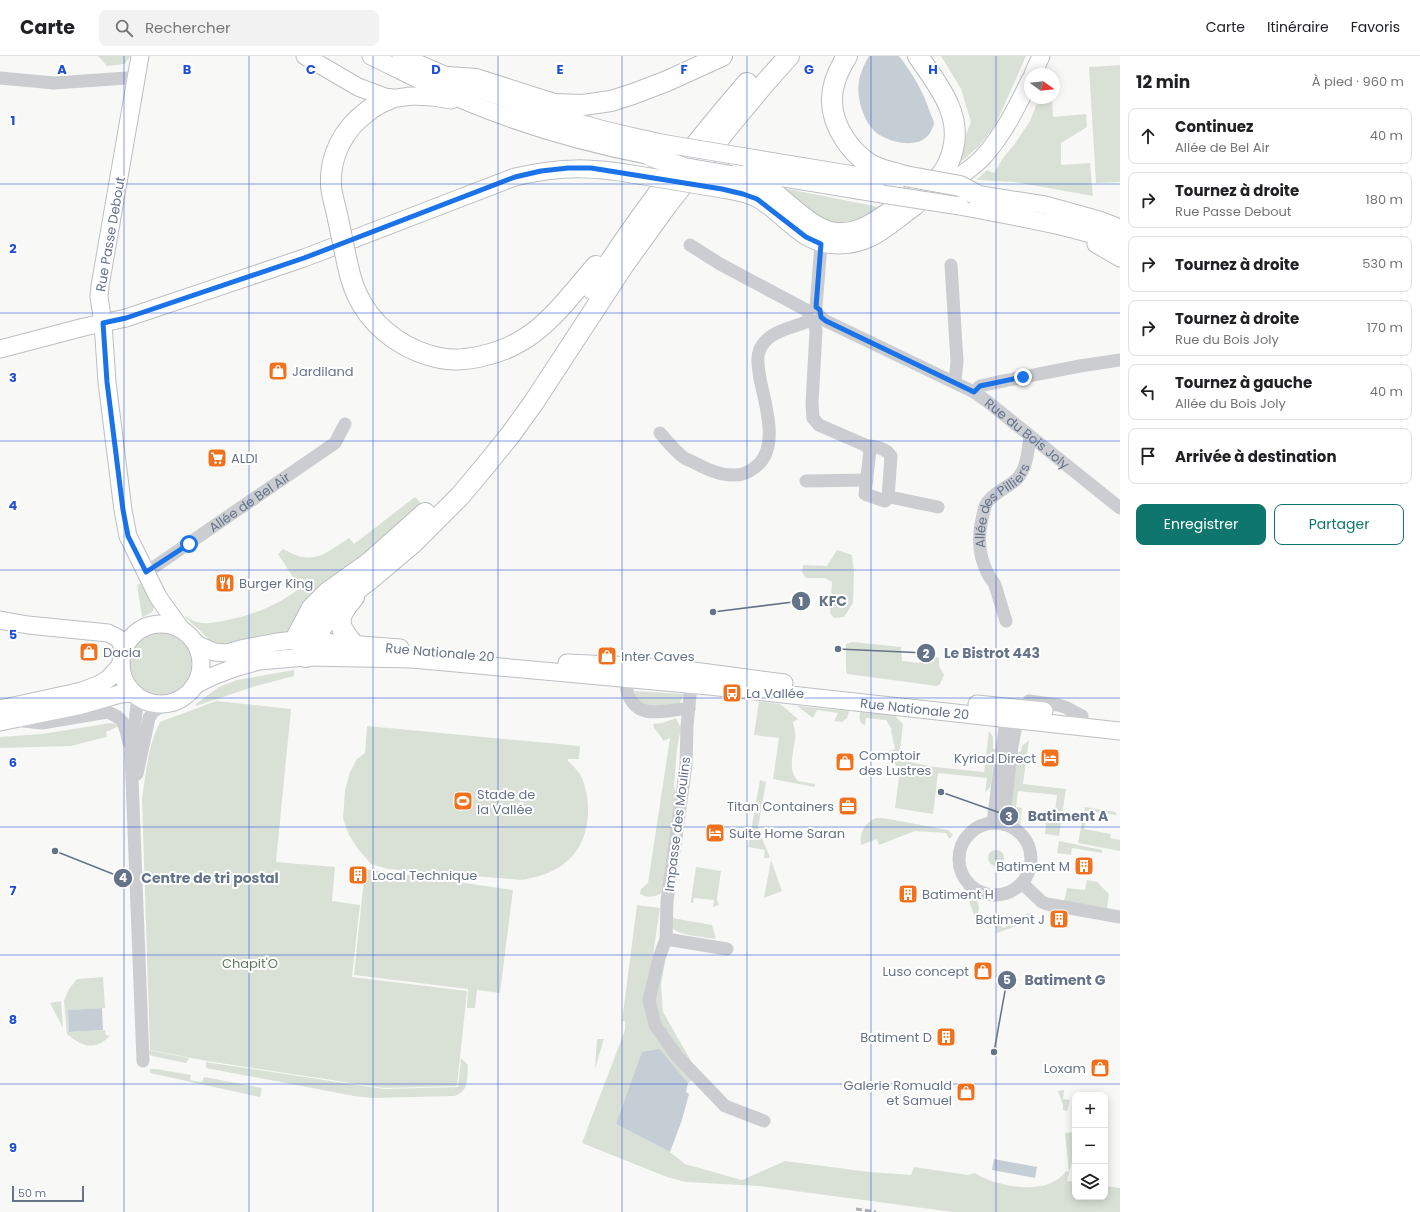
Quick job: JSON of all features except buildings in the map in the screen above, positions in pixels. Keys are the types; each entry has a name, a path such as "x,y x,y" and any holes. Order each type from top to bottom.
{"highway":[{"path":"448,77 476,79 554,104 583,105 634,94 722,56"},
{"path":"305,646 312,608 328,593 369,563 421,518 474,460 502,425 615,253 661,190 702,137 771,56"},
{"path":"305,646 332,608 369,580 414,542 460,496 486,465 534,402 623,266 667,205 730,125 789,56"},
{"path":"847,56 837,74 832,100 835,118 845,140 866,161 901,179 960,186 975,194"},
{"path":"656,149 684,168 733,173 760,184 774,193 810,222 830,232 849,233 858,231 876,222 912,198 942,174 953,151 955,142 955,127 950,108 942,92 918,56"},
{"path":"390,99 369,110 354,122 344,136 336,152 332,168 331,186 352,286 362,305 373,320 390,336 413,349 440,358 460,359 498,352 520,342 540,328 596,266 615,253"},
{"path":"354,645 341,628 343,611 369,580"}],"main road":[{"name":"Rue Passe Debout","path":"140,56 99,297 103,323 107,382 123,510 128,536 158,597 182,629"},
{"path":"305,56 358,87 390,99 411,96 433,96 469,103"},
{"path":"371,56 469,103 516,121 608,148 656,149"},
{"path":"401,56 448,77 503,98 656,149"},
{"path":"1036,68 1041,56"},
{"path":"733,173 743,194 757,199 806,237 821,244 844,245 862,242 871,238 970,169 983,156 1003,131 1024,93"},
{"path":"0,349 126,318 304,258 515,177 541,171 568,168 591,168 638,175 733,173 901,179"},
{"path":"733,173 960,206 1068,227 1120,244"},
{"path":"975,194 1045,205 1099,220 1120,228"},
{"path":"1068,227 1083,241 1093,243 1120,258"},
{"path":"158,597 158,607 149,626 136,632 129,639 124,648 121,665 124,680 136,695 151,703 166,704 187,694 194,685 200,669 200,656 196,644"},
{"path":"17,623 67,619 99,622 132,628 165,624 182,629"},
{"path":"0,620 108,633 118,638 124,648"},
{"name":"Rue Nationale 20","path":"182,629 196,644 214,652 227,653 276,642 412,660 630,672"},
{"name":"Rue Nationale 20","path":"194,685 234,668 305,646 354,645 582,664 685,680 710,680 1013,716 1120,731"},
{"path":"0,709 82,691 108,679 121,665"},
{"path":"8,721 78,706 120,694 136,695"},
{"name":"Rue Nationale 20","path":"1013,716 1082,716 1120,721"}],"street":[{"path":"0,78 54,82 136,78"},
{"path":"821,244 814,315 816,331 812,403 813,418 819,425 865,445 884,449 888,452 891,456 888,498"},
{"name":"Rue du Bois Joly","path":"690,245 720,264 814,315 974,392 1120,508"},
{"path":"950,265 957,361 955,382"},
{"path":"660,433 683,458 713,472 736,475 746,472 758,465 763,460 770,439 758,364 758,352 773,334 806,322 814,315"},
{"path":"974,392 980,386 998,382 1068,368 1120,360"},
{"name":"Allée de Bel Air","path":"146,572 335,443 345,424"},
{"name":"Allée des Pilliers","path":"1006,621 994,584 987,574 984,565 980,542 981,523 988,500 1004,487 1012,483 1022,472 1030,436"},
{"path":"865,445 870,450 865,494 885,501 890,497 938,507"},
{"path":"806,481 867,480"},
{"path":"630,672 626,687 631,700 642,709 650,712 661,713 689,709"},
{"name":"Impasse des Moulins","path":"685,680 689,709 686,765 667,901 666,939 659,958 649,1000 655,1026 676,1055 725,1106 764,1121"},
{"path":"136,695 131,753 143,1061"},
{"path":"133,792 149,718 153,712 166,704"},
{"path":"8,721 42,723 107,712 113,714 123,722 126,728 131,753"},
{"path":"998,823 1013,716"},
{"path":"998,823 1014,829 1023,837 1029,848 1031,860 1029,872 1022,883 1013,890 1002,895 989,895 979,892 970,886 960,868 959,857 963,842 976,829 984,825 998,823"},
{"path":"1022,883 1042,902 1047,904 1120,916"},
{"path":"666,939 727,949"}],"green space":[{"path":"98,56 130,56 125,64 107,66"},
{"path":"941,56 1026,56 995,126 978,147 956,166 962,154 965,137 971,122 961,89"},
{"path":"1120,65 1120,182 1096,183 1089,67"},
{"path":"1037,104 1052,104 1053,117 1086,114 1087,127 1061,143 1061,165 1090,163 1093,196 1015,182 976,180 987,170 994,173 1030,121"},
{"path":"778,187 884,208 843,228 812,217"},
{"path":"415,497 422,504 291,629 285,633 263,635 223,644 216,643 210,640 185,617 186,616 200,623 229,620 262,610 282,600 300,588 278,554 283,549 302,557 310,557 325,553 349,538 354,544"},
{"path":"837,550 852,555 854,572 853,603 844,617 834,618 830,613 832,582 825,578 806,578 802,572 803,565 827,566"},
{"path":"144,582 154,603 153,611 142,617 137,585"},
{"path":"161,631 174,634 184,641 191,651 194,664 191,677 184,687 174,694 161,697 148,694 138,687 131,677 128,664 131,651 138,641 148,634"},
{"path":"853,642 901,647 902,661 919,663 920,657 927,653 939,658 939,666 944,675 940,684 937,686 847,674 846,644"},
{"path":"294,670 294,676 256,686 196,706 196,704 219,687 237,680"},
{"path":"635,691 684,694 680,703 654,708 639,701"},
{"name":"Chapit'O","path":"216,701 291,709 276,862 335,867 332,901 360,905 352,977 467,991 457,1086 384,1088 207,1061 150,1050 142,799 148,759 160,722"},
{"path":"759,701 780,704 798,719 793,722 795,737 792,770 798,781 815,784 814,787 773,779 779,738 754,735"},
{"path":"797,706 849,711 847,718 842,722 834,721 838,713 817,710 813,718"},
{"path":"860,712 894,715 903,724 899,760 935,767 984,772 989,731 993,737 993,749 995,749 991,786 985,793 987,778 938,773 933,814 895,808 900,770 893,761 889,751 895,749 892,730 886,720 866,718 865,725 863,724 860,720"},
{"path":"676,718 681,728 677,749 674,787 678,799 662,893 654,896 646,896 640,894 641,889 648,883 670,738 663,741 653,724 662,723"},
{"path":"111,723 115,724 117,727 106,732 107,737 71,746 0,748 0,737 42,734"},
{"path":"367,726 580,746 579,759 568,759 568,761 578,771 582,778 588,800 587,824 580,846 565,863 550,872 522,880 388,869 371,864 358,849 349,835 343,819 345,790 350,772 357,759 365,753"},
{"path":"1029,740 1023,784 1066,789 1059,836 1045,834 1047,810 1055,811 1057,795 1018,791 1016,807 1022,808 1020,827 1016,824 1010,813 1017,753 1021,751 1022,746"},
{"path":"760,780 766,782 758,828 770,858 764,858 765,850 748,847"},
{"path":"1085,807 1116,812 1116,815 1087,811 1084,829 1111,834 1110,838 1120,840 1120,851 1078,843"},
{"path":"876,818 948,830 953,835 949,839 946,833 915,831 879,845 877,839 861,845 861,836 864,828 869,822"},
{"path":"1059,841 1102,850 1102,853 1072,848 1071,855 1057,853"},
{"path":"996,850 1002,852 1004,858 1002,864 996,866 990,864 988,858 990,852"},
{"path":"771,860 782,891 764,898"},
{"path":"696,867 721,871 717,899 719,905 713,907 714,900 694,898 693,903 691,903"},
{"path":"365,869 513,890 500,993 477,990 475,1008 467,1008 468,989 354,975"},
{"path":"1087,880 1097,882 1109,894 1107,909 1063,901 1067,888 1085,890"},
{"path":"965,885 977,900 979,905 978,913 975,917 963,886"},
{"path":"637,905 660,908 645,1009 693,1080 688,1083 660,1049 616,1124 670,1152 685,1164 742,1180 785,1161 869,1172 911,1175 914,1167 968,1175 975,1173 996,1182 1022,1187 1035,1187 1048,1184 1058,1179 1066,1171 1069,1172 1065,1133 1072,1132 1072,1161 1067,1181 1072,1182 1072,1200 1108,1200 1108,1186 1120,1188 1120,1212 953,1212 759,1186 686,1182 667,1177 582,1143 625,1030 625,1021 622,1021"},
{"path":"1030,913 1030,923 1019,925 997,933 994,922 1004,928 1014,918"},
{"path":"672,918 712,925 716,939 678,932 673,929 671,925"},
{"path":"667,948 661,985 663,1012 695,1068 670,1040 660,1025 654,998"},
{"path":"103,977 105,1008 68,1010 69,1032 105,1030 106,1035 110,1036 99,1044 88,1046 78,1042 67,1034 64,1001 69,989 77,979"},
{"path":"61,1001 63,1028 50,1003"},
{"path":"597,1039 604,1039 595,1069"},
{"path":"148,1050 189,1058 186,1063 152,1056 149,1054"},
{"path":"461,1058 468,1065 467,1080 465,1088 459,1094 454,1096 373,1098 354,1096 206,1068 206,1062 384,1089 458,1087"},
{"path":"150,1069 191,1075 190,1080 202,1082 204,1077 262,1088 260,1097 150,1073"},
{"path":"1064,1090 1063,1099 1070,1100 1067,1111 1063,1110 1063,1105 1058,1091"}],"shaded area":[{"path":"869,56 899,56 921,91 933,119 934,125 928,136 922,140 908,143 884,138 873,130 862,110 858,88 860,75"},
{"path":"102,1008 103,1030 69,1032 68,1010"},
{"path":"660,1049 688,1083 686,1092 689,1094 682,1120 670,1152 616,1124 642,1052"},
{"path":"994,1159 1037,1167 1035,1178 992,1170"}],"railway":[{"path":"856,1209 876,1212"}],"place":[{"name":"Jardiland","path":"278,371"},
{"name":"ALDI","path":"217,458"},
{"name":"Burger King","path":"225,583"},
{"name":"KFC","path":"713,612"},
{"name":"Le Bistrot 443","path":"838,649"},
{"name":"Dacia","path":"89,652"},
{"name":"Inter Caves","path":"607,656"},
{"name":"La Vallée","path":"732,693"},
{"name":"Kyriad Direct","path":"1050,758"},
{"name":"Comptoir des Lustres","path":"845,762"},
{"name":"Batiment A","path":"941,792"},
{"name":"Stade de la Vallée","path":"463,801"},
{"name":"Titan Containers","path":"848,806"},
{"name":"Suite Home Saran","path":"715,833"},
{"name":"Centre de tri postal","path":"55,851"},
{"name":"Batiment M","path":"1084,866"},
{"name":"Local Technique","path":"358,875"},
{"name":"Batiment H","path":"908,894"},
{"name":"Batiment J","path":"1059,919"},
{"name":"Luso concept","path":"983,971"},
{"name":"Batiment D","path":"946,1037"},
{"name":"Batiment G","path":"994,1052"},
{"name":"Loxam","path":"1100,1068"},
{"name":"Galerie Romuald et Samuel","path":"966,1092"}],"route":[{"path":"189,544 146,572 128,536 123,510 107,382 103,323 126,318 304,258 515,177 541,171 568,168 611,170 722,189 757,199 768,206 797,231 821,244 816,307 820,310 821,317 826,321 833,323 974,392 980,386 1023,377"}]}
